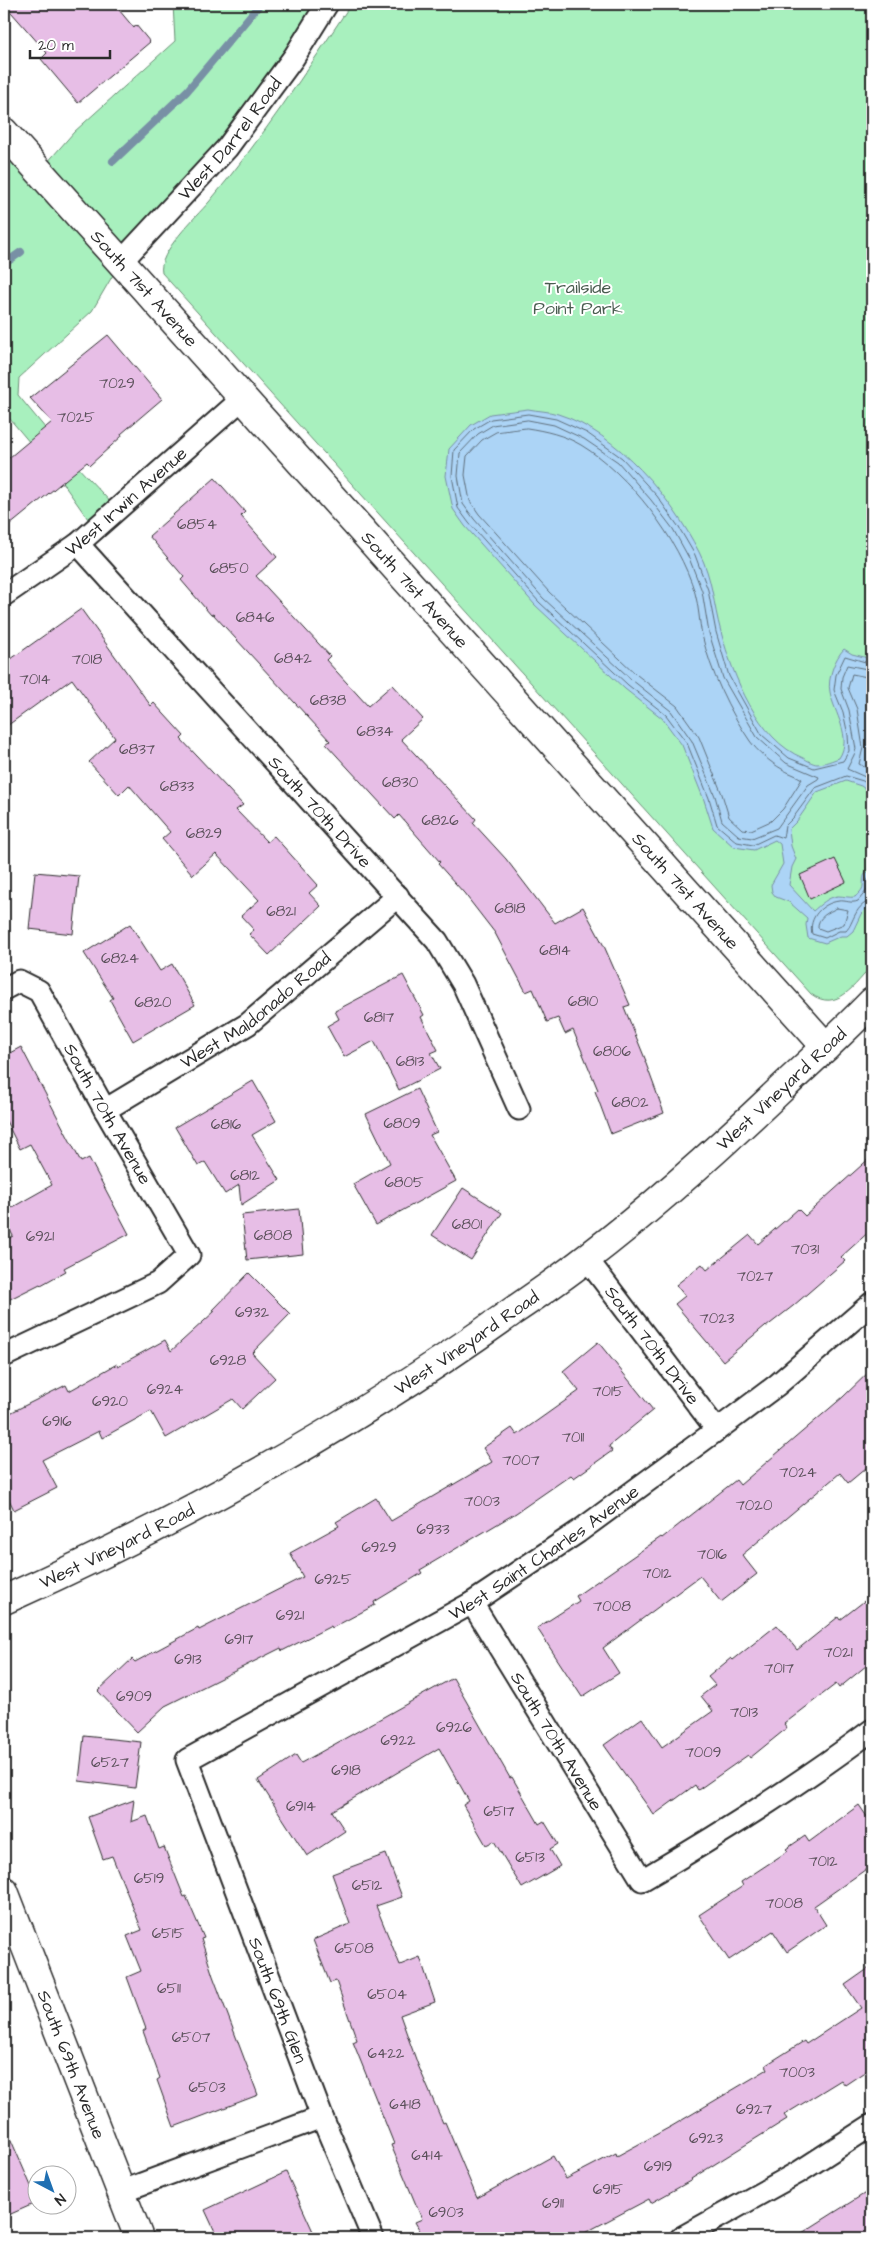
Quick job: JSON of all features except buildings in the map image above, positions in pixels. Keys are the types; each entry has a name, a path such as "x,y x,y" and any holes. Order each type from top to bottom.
{"street":[{"name":"West Darrel Road","path":"120,263 227,148 294,57 327,4"},
{"name":"South 71st Avenue","path":"4,132 826,1047"},
{"name":"West Irwin Avenue","path":"4,595 78,544 242,399"},
{"name":"South 70th Drive","path":"78,544 437,941 463,984 519,1108"},
{"name":"West Maldonado Road","path":"105,1110 248,1024 398,896"},
{"name":"South 70th Avenue","path":"4,1356 158,1283 190,1255 105,1110 39,991 11,985"},
{"name":"West Vineyard Road","path":"4,1600 138,1536 284,1459 361,1413 440,1362 587,1259 720,1148 872,1002"},
{"name":"South 70th Drive","path":"587,1259 717,1430"},
{"name":"West Saint Charles Avenue","path":"187,1760 472,1603 578,1532 717,1430 776,1385 872,1302"},
{"name":"South 70th Avenue","path":"472,1603 642,1880 766,1805 872,1730"},
{"name":"South 69th Glen","path":"187,1760 322,2117 373,2238"},
{"name":"South 69th Avenue","path":"4,1891 139,2238"},
{"path":"120,2192 322,2117"},
{"path":"681,2238 800,2172 872,2125"}],"green space":[{"path":"173,4 327,4 294,57 120,263 92,311 19,378 18,395 74,463 117,509 95,529 57,475 4,412 4,133 39,172 74,132 175,41"},
{"name":"Trailside Point Park","path":"351,4 872,4 872,966 852,988 837,998 829,1000 820,999 811,994 162,273 165,256 171,246 209,202 265,130"}],"water":[{"path":"528,409 558,414 580,423 601,436 640,469 674,510 704,562 718,622 740,686 760,722 787,749 815,764 839,758 844,742 841,725 829,687 832,669 844,649 852,654 872,659 872,794 861,786 846,781 817,792 797,821 789,829 791,846 796,859 792,867 789,885 813,911 834,897 855,897 862,889 866,873 872,871 872,903 861,914 853,931 847,936 841,936 825,943 808,938 807,918 789,902 776,897 772,892 771,885 783,864 780,844 775,840 754,850 734,847 713,828 682,745 662,718 625,689 535,605 465,526 453,509 446,476 449,449 471,425 490,414"}],"waterway":[{"path":"113,161 187,91 260,4"},
{"path":"4,264 21,252"}]}
